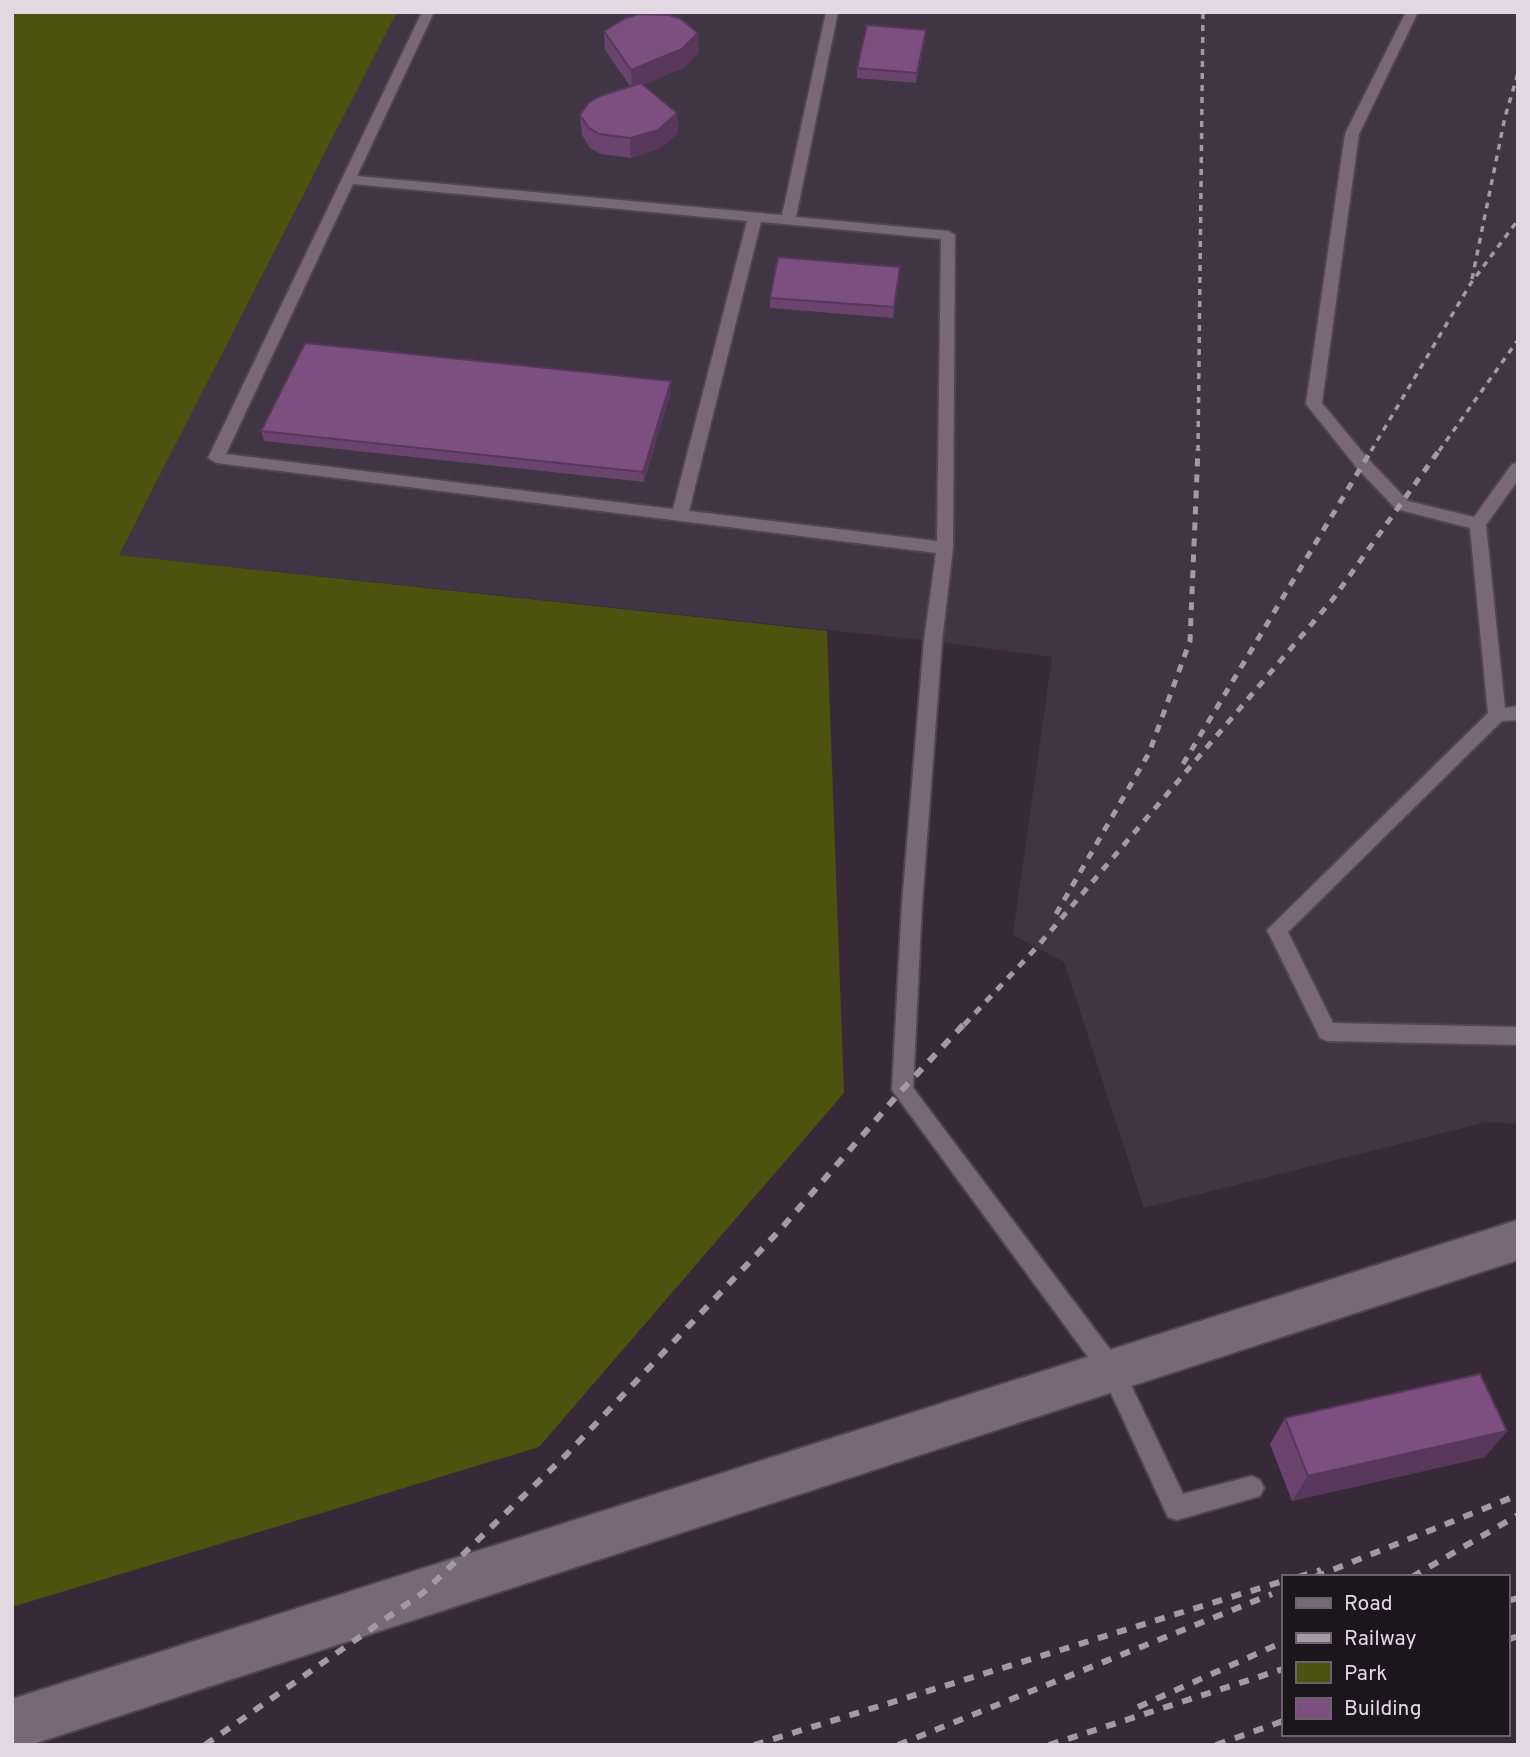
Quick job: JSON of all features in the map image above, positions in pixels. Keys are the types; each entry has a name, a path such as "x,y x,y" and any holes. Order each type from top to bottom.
{"street":[{"path":"12,1725 1518,1240"}],"lane":[{"path":"428,12 216,458 945,548"},
{"path":"788,221 832,12"},
{"path":"1412,12 1352,134 1314,404 1363,464 1402,505 1478,524"},
{"path":"350,180 948,235 945,548 931,655 912,904 902,1090 1114,1371 1177,1508 1252,1488"},
{"path":"680,515 755,218"},
{"path":"1497,715 1478,524 1518,468"},
{"path":"1518,713 1497,715 1277,930 1327,1031 1518,1035"}],"shaded area":[{"path":"397,12 1518,12 1518,1124 1487,1122 1144,1208 1064,962 1013,935 1052,657 932,641 119,555"}],"green space":[{"path":"12,12 397,12 119,555 827,631 844,1093 539,1447 12,1607"}],"building":[{"path":"639,14 669,15 681,19 698,33 682,49 631,70 604,31"},
{"path":"867,25 926,30 917,73 857,68"},
{"path":"641,83 677,113 658,130 630,138 599,134 589,128 580,115 589,102 600,96"},
{"path":"778,257 900,267 894,307 770,298"},
{"path":"305,343 671,381 643,472 261,431"},
{"path":"1480,1374 1507,1431 1308,1476 1285,1418"}],"railway":[{"path":"1198,451 1203,12"},
{"path":"1472,279 1505,117 1518,73"},
{"path":"1371,451 1471,283 1518,220"},
{"path":"1439,451 1518,340"},
{"path":"1056,914 1149,753 1190,641 1198,449"},
{"path":"1183,764 1372,449"},
{"path":"964,1025 1037,947 1333,599 1440,449"},
{"path":"205,1745 424,1592 567,1454 779,1231 902,1090 965,1023"},
{"path":"1320,1575 1518,1495"},
{"path":"1415,1575 1518,1515"},
{"path":"1305,1575 1321,1570"},
{"path":"754,1745 1282,1581"},
{"path":"898,1745 1272,1594"},
{"path":"1509,1600 1518,1598"},
{"path":"1509,1639 1518,1636"},
{"path":"1138,1707 1282,1642"},
{"path":"1049,1745 1282,1669"},
{"path":"1216,1745 1282,1721"}]}
